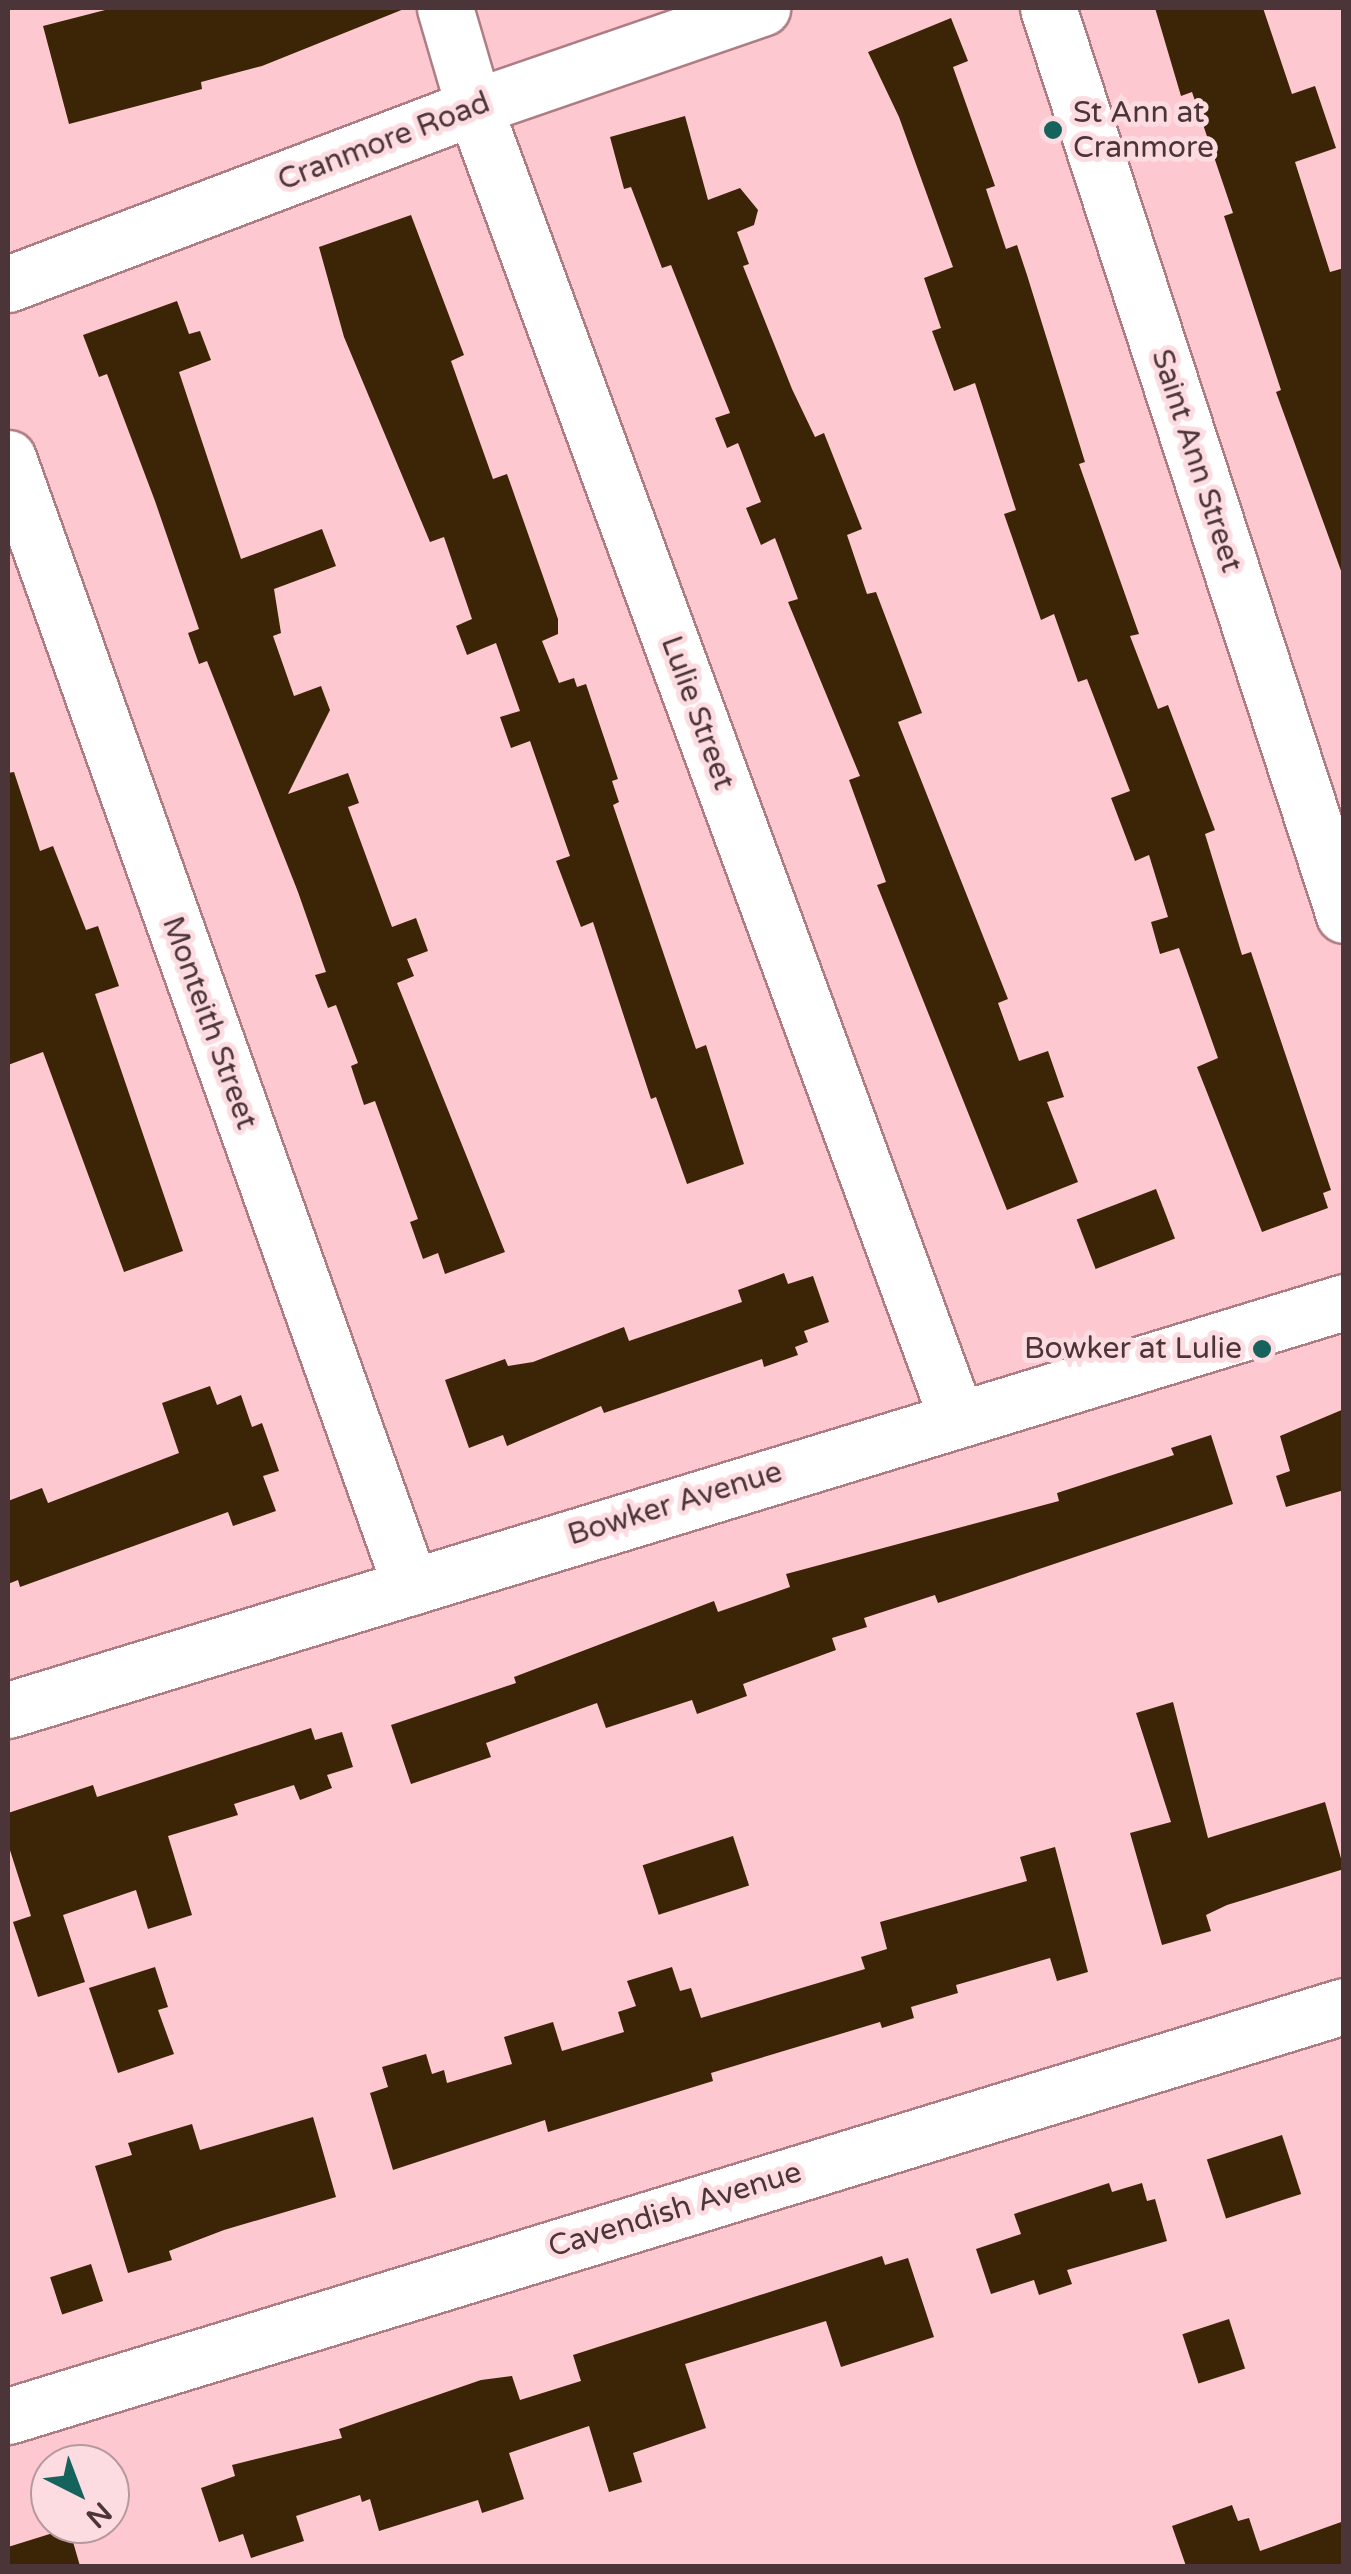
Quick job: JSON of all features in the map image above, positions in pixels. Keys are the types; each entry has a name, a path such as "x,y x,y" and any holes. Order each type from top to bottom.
{"street":[{"name":"Lulie Street","path":"445,8 474,107 956,1416"},
{"name":"Cranmore Road","path":"8,284 474,107 762,8"},
{"name":"Saint Ann Street","path":"1048,8 1344,916"},
{"name":"Monteith Street","path":"8,458 412,1587"},
{"name":"Bowker Avenue","path":"8,1710 956,1416 1344,1302"},
{"name":"Cavendish Avenue","path":"8,2416 1344,2006"}],"building":[{"path":"113,8 404,9 262,66 201,82 202,89 69,124 43,26"},
{"path":"1155,8 1263,8 1292,94 1315,86 1336,148 1295,162 1330,272 1344,268 1344,579 1276,392 1281,390 1224,216 1233,213 1192,92 1181,96"},
{"path":"951,18 968,61 953,67 995,186 986,189 1006,249 1017,245 1027,275 1085,462 1079,464 1139,634 1130,636 1158,709 1168,705 1215,830 1205,834 1242,955 1251,952 1331,1190 1323,1193 1328,1208 1262,1232 1197,1067 1218,1058 1179,948 1160,954 1151,922 1168,917 1149,855 1135,861 1111,798 1130,791 1087,679 1078,682 1054,614 1041,620 1004,514 1016,510 975,383 954,391 932,331 941,328 924,278 953,267 899,117 868,52"},
{"path":"685,116 708,200 740,188 758,210 754,225 737,232 749,264 743,266 792,389 815,437 824,433 862,529 847,535 867,594 876,592 922,713 898,722 1008,999 998,1003 1019,1061 1048,1051 1064,1097 1047,1102 1078,1182 1007,1210 877,885 886,882 849,780 860,776 788,602 798,599 775,538 761,545 746,508 761,502 738,443 727,448 715,418 730,413 671,265 662,268 631,187 624,189 610,137"},
{"path":"411,215 464,355 451,361 493,479 507,474 558,619 558,634 542,641 559,683 574,678 577,687 586,684 618,779 612,781 619,802 613,805 696,1049 706,1045 744,1164 687,1184 656,1097 651,1099 593,922 581,927 556,861 570,856 530,741 511,748 500,717 520,711 496,643 467,655 456,626 472,619 444,537 430,542 344,337 319,247"},
{"path":"177,301 189,334 200,331 211,360 179,372 241,559 322,529 336,566 274,589 281,633 273,636 294,696 321,686 330,710 288,794 348,773 359,803 348,807 392,927 416,918 428,951 407,959 414,976 397,983 505,1252 445,1274 438,1253 423,1259 410,1222 418,1219 375,1101 364,1105 351,1066 358,1063 336,1005 328,1008 315,975 326,972 298,892 207,661 199,664 188,633 199,629 155,501 107,374 99,377 83,335"},
{"path":"14,772 40,851 53,846 86,930 98,926 119,986 95,994 183,1251 124,1272 43,1052 8,1065 8,773"},
{"path":"1156,1189 1175,1238 1096,1269 1077,1219"},
{"path":"784,1273 788,1284 813,1276 829,1322 804,1331 808,1342 795,1347 798,1355 764,1367 762,1359 604,1413 601,1406 507,1446 503,1435 469,1448 445,1380 505,1359 508,1366 533,1362 624,1327 629,1341 742,1302 738,1290"},
{"path":"210,1386 217,1405 241,1395 252,1427 262,1423 279,1471 263,1476 276,1511 233,1526 228,1512 20,1587 18,1580 8,1584 8,1501 42,1488 48,1503 179,1453 162,1403"},
{"path":"1344,1409 1344,1490 1286,1507 1276,1476 1290,1471 1280,1436"},
{"path":"1211,1435 1233,1504 938,1603 935,1595 864,1618 867,1627 832,1638 836,1650 743,1684 747,1696 697,1714 692,1700 606,1728 597,1703 486,1743 491,1757 411,1784 391,1725 516,1683 514,1677 714,1601 718,1612 790,1587 786,1574 1059,1501 1057,1493 1174,1455 1171,1448"},
{"path":"1173,1702 1208,1838 1325,1802 1344,1869 1227,1905 1206,1915 1211,1931 1162,1945 1130,1833 1171,1822 1136,1713"},
{"path":"311,1728 315,1740 342,1732 353,1767 327,1775 332,1788 300,1800 294,1785 234,1804 238,1815 168,1836 192,1915 148,1929 136,1890 63,1915 85,1982 38,1997 13,1922 31,1916 8,1844 8,1813 93,1785 97,1797"},
{"path":"733,1836 749,1885 659,1915 643,1865"},
{"path":"1055,1847 1088,1972 1057,1981 1050,1958 956,1985 958,1993 911,2007 914,2018 882,2028 880,2022 711,2073 713,2081 548,2132 545,2120 393,2170 370,2093 388,2087 382,2067 426,2054 432,2074 444,2070 447,2083 512,2064 504,2037 553,2022 562,2051 624,2032 618,2012 636,2006 627,1981 672,1967 680,1991 691,1988 701,2018 865,1969 861,1957 887,1949 880,1922 1027,1881 1020,1857"},
{"path":"155,1967 168,2007 158,2010 174,2054 118,2073 89,1988"},
{"path":"313,2117 336,2197 224,2230 169,2251 172,2260 128,2273 95,2166 132,2155 128,2143 192,2124 200,2150"},
{"path":"1282,2135 1301,2194 1226,2218 1207,2159"},
{"path":"1109,2183 1112,2192 1142,2183 1147,2201 1155,2199 1167,2241 1067,2270 1072,2284 1039,2295 1034,2280 991,2294 976,2249 1021,2234 1014,2214"},
{"path":"882,2256 885,2265 908,2258 934,2337 841,2367 826,2321 685,2364 706,2428 633,2453 642,2482 609,2492 589,2426 509,2453 524,2499 482,2513 478,2500 379,2531 370,2499 362,2502 360,2495 296,2516 304,2541 251,2558 243,2534 219,2542 201,2488 235,2476 232,2465 342,2438 339,2429 481,2380 512,2376 520,2400 581,2381 573,2355"},
{"path":"91,2264 103,2301 62,2314 50,2277"},
{"path":"1229,2319 1245,2368 1198,2384 1182,2334"},
{"path":"1232,2505 1238,2521 1249,2518 1260,2551 1344,2521 1344,2566 1186,2566 1172,2526"},
{"path":"30,2540 30,2544 74,2544 80,2566 8,2566 8,2547"}],"place":[{"name":"St Ann at Cranmore","path":"1053,130"},
{"name":"Bowker at Lulie","path":"1262,1349"}]}
